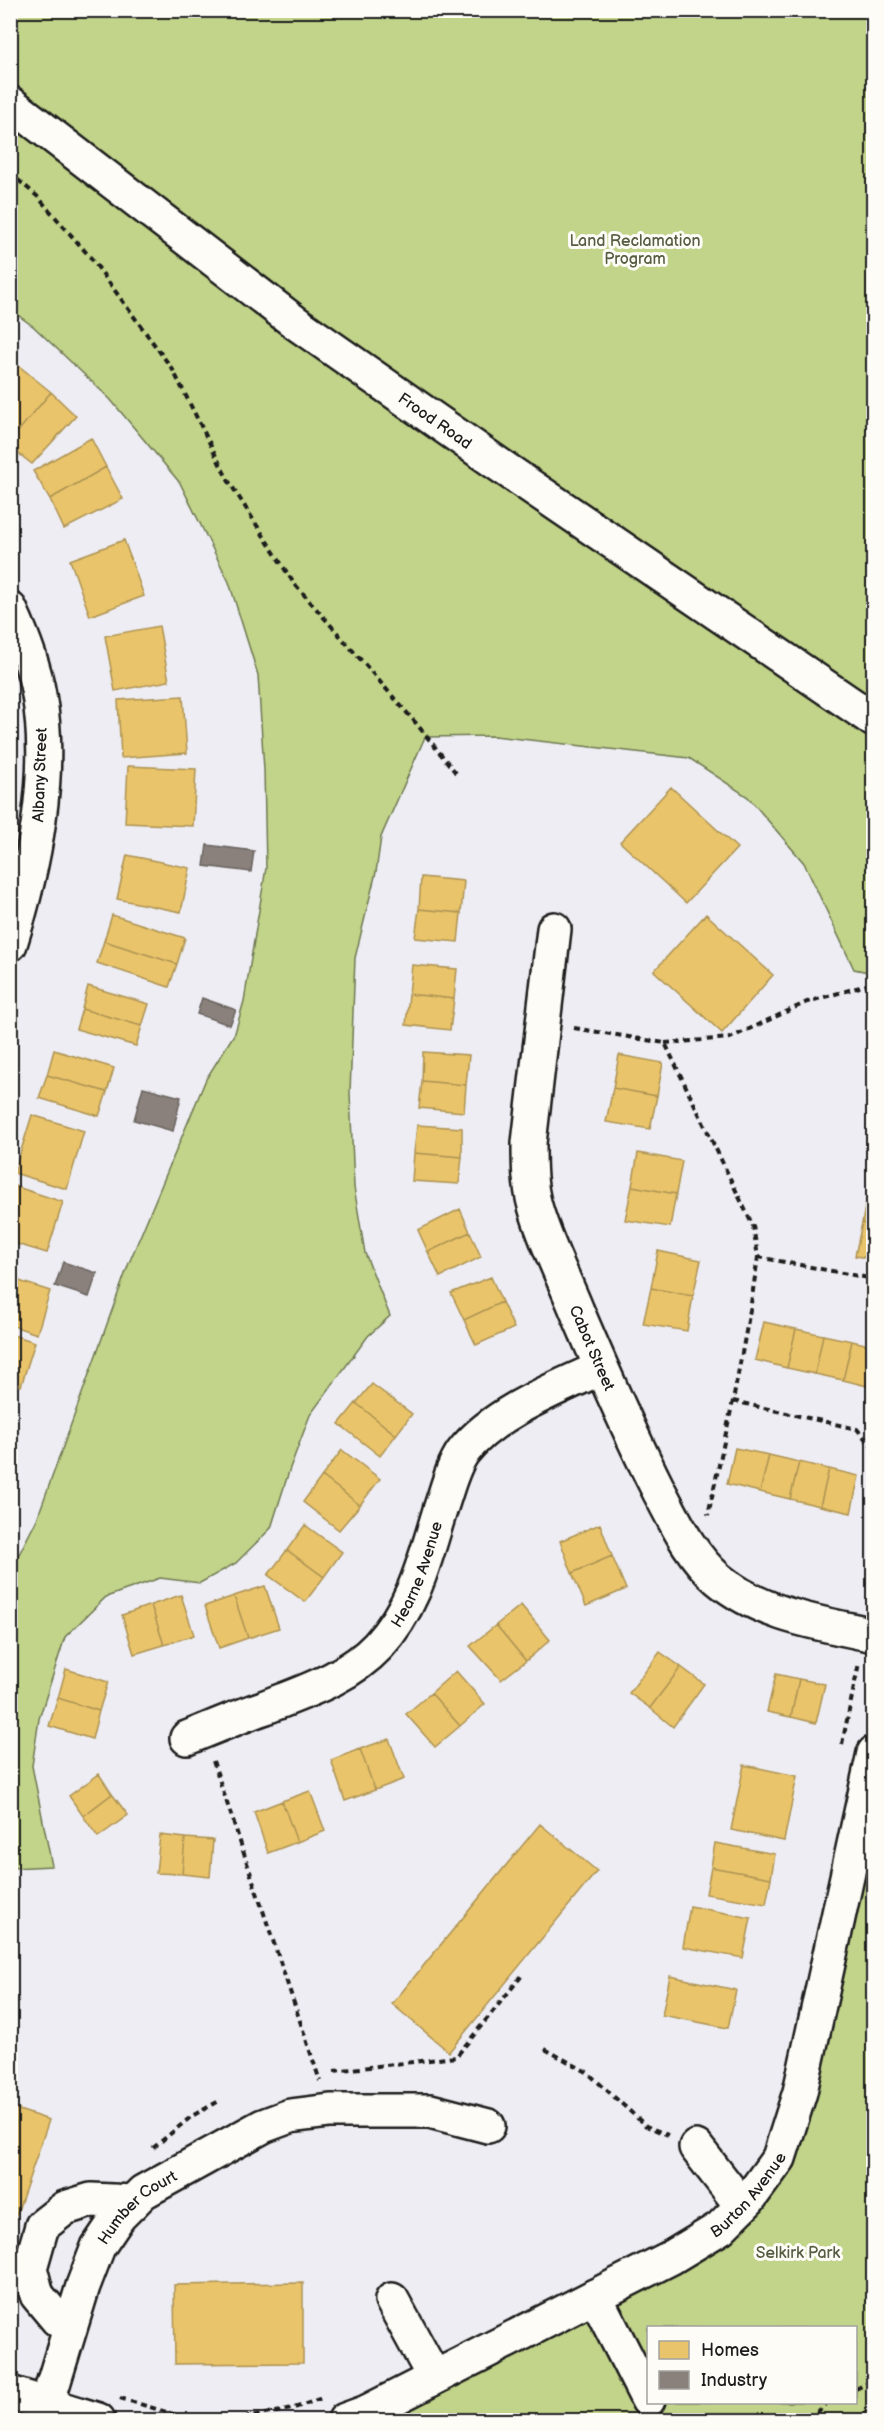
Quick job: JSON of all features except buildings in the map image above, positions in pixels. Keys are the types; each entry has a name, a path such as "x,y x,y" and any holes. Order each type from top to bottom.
{"street":[{"name":"Frood Road","path":"10,103 297,323 498,464 873,720"},
{"name":"Albany Street","path":"10,609 33,668 39,697 43,740 41,806 10,944"},
{"name":"Cabot Street","path":"554,929 529,1143 529,1177 534,1204 544,1235 601,1368 648,1469 676,1524 698,1560 741,1596 810,1622 869,1634"},
{"name":"Hearne Avenue","path":"195,1735 314,1689 351,1668 377,1647 401,1618 411,1599 449,1482 462,1453 480,1435 522,1405 601,1368"},
{"name":"Burton Avenue","path":"338,2408 367,2412 672,2258 720,2228 742,2206 779,2158 800,2092 873,1753"},
{"name":"Humber Court","path":"47,2404 69,2328 98,2247 119,2216 143,2192 263,2126 290,2116 330,2111 430,2111 488,2126"},
{"path":"696,2147 742,2206"},
{"path":"69,2328 57,2319 37,2295 30,2268 42,2226 65,2208 91,2200 133,2202"},
{"path":"595,2296 647,2398"},
{"path":"392,2300 434,2377"},
{"path":"10,2393 98,2421"},
{"path":"650,2404 659,2421"}],"path":[{"path":"10,173 37,196 91,258 173,370 228,480 293,582 415,722 456,773"},
{"path":"543,1023 665,1043 730,1038 807,1002 873,983"},
{"path":"665,1043 744,1203 753,1226 758,1257 733,1401 698,1560"},
{"path":"758,1257 873,1279"},
{"path":"733,1401 857,1429 873,1449"},
{"path":"840,1754 869,1634 873,1590"},
{"path":"195,1735 330,2111"},
{"path":"334,2071 456,2057 524,1973"},
{"path":"545,2049 587,2072 646,2126 696,2147"},
{"path":"857,2388 873,2380"},
{"path":"808,2421 827,2404"},
{"path":"233,2421 292,2409 338,2408"}],"green space":[{"name":"Land Reclamation Program","path":"11,11 873,11 873,973 854,969 804,863 748,797 689,758 494,736 425,737 381,837 376,872 355,958 350,1093 354,1187 365,1253 390,1316 368,1336 310,1415 271,1528 236,1563 200,1583 160,1578 106,1597 65,1637 39,1719 32,1766 52,1866 11,1868 10,1572 37,1519 129,1263 206,1079 235,1033 244,1001 266,868 264,770 258,675 229,582 180,483 110,399 34,327 11,310"},
{"name":"Selkirk Park","path":"873,1797 873,2420 341,2420 672,2255 778,2156"}],"waterway":[{"path":"862,2420 874,2415"}]}
